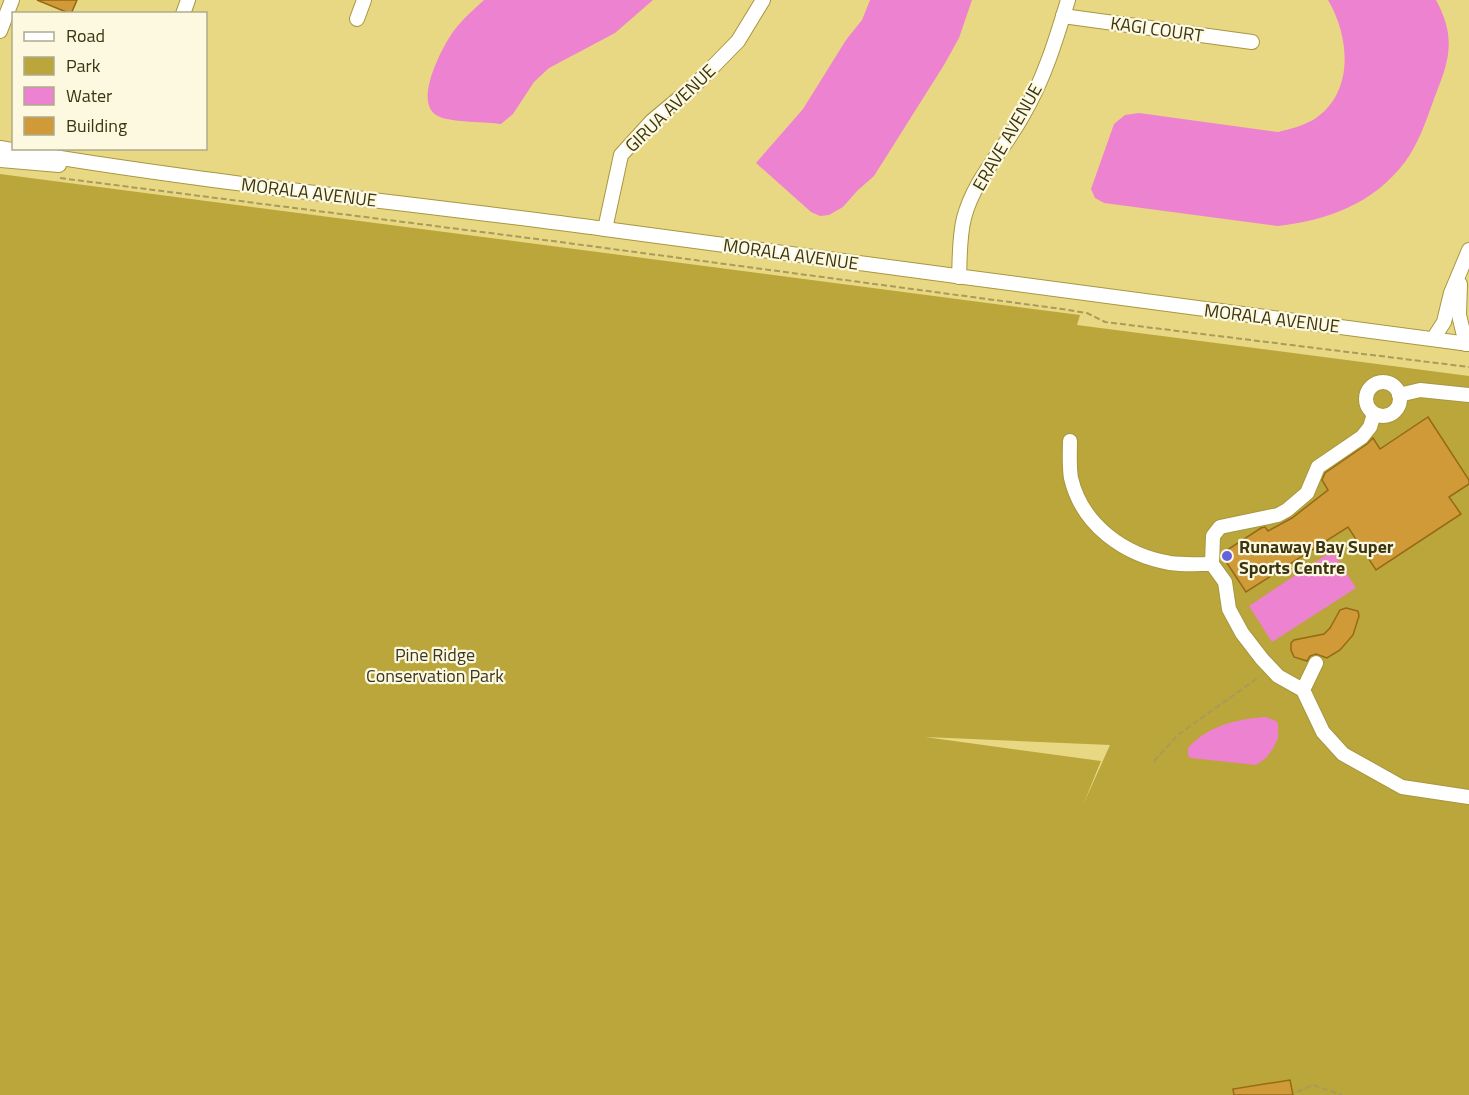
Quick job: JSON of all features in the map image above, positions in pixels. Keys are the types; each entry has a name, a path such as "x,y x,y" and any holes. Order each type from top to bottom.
{"street":[{"path":"0,31 12,0"},
{"path":"357,19 364,0"},
{"name":"GIRUA AVENUE","path":"605,229 621,155 652,121 695,85 738,41 763,0"},
{"name":"ERAVE AVENUE","path":"958,278 960,244 968,207 987,168 1023,116 1049,61 1068,0"},
{"name":"KAGI COURT","path":"1063,16 1252,42"},
{"name":"MORALA AVENUE","path":"0,148 112,167 605,229 958,278 1468,344"},
{"name":"MORALA AVENUE","path":"0,160 19,163 112,167"},
{"path":"1432,339 1444,322 1451,293 1469,250"},
{"path":"1461,270 1459,315 1468,344"},
{"path":"1382,382 1394,386 1399,395 1400,401 1393,412 1384,416 1374,414 1369,410 1365,401 1370,387 1382,382"},
{"path":"1399,395 1420,390 1469,395"},
{"path":"1374,414 1370,427 1362,437 1318,467 1302,500 1272,516 1220,527 1213,536 1212,564 1225,582 1230,609 1242,633 1278,675 1303,690 1323,732 1343,754 1402,787 1469,797"},
{"path":"1070,441 1071,477 1083,508 1102,531 1132,553 1171,563 1212,564"},
{"path":"1303,690 1316,663"}],"path":[{"path":"56,178 1062,309 1087,314 1105,322 1469,367"},
{"path":"1154,761 1179,734 1272,669"},
{"path":"1297,1092 1313,1085 1342,1095"}],"green space":[{"name":"Pine Ridge Conservation Park","path":"0,174 1080,315 1077,325 1469,376 1469,1095 0,1095","holes":["925,737 1110,745 1083,805 1101,761"]}],"water":[{"path":"484,0 653,0 615,33 549,68 534,82 513,114 501,124 445,119 432,111 428,103 430,80 434,67 453,33"},
{"path":"870,0 972,0 959,38 944,65 874,176 843,207 829,215 820,216 811,212 756,163 803,109 846,40 862,20"},
{"path":"1328,0 1436,0 1446,25 1449,48 1447,59 1422,130 1405,162 1379,189 1348,208 1332,214 1278,226 1104,203 1095,198 1091,189 1114,124 1125,115 1139,113 1278,132 1309,122 1327,109 1342,80 1344,64 1341,31"},
{"path":"1332,551 1356,588 1272,642 1249,606"},
{"path":"1265,717 1278,723 1278,738 1266,758 1256,765 1188,756 1188,748 1213,729 1233,722"}],"building":[{"path":"37,0 77,0 72,12 66,12"},
{"path":"1428,417 1469,480 1469,484 1449,497 1461,514 1376,570 1348,527 1246,592 1221,554 1261,528 1265,527 1268,531 1292,518 1328,490 1322,480 1325,473 1373,438 1380,449"},
{"path":"1346,608 1358,611 1359,616 1353,635 1340,650 1327,658 1316,654 1310,656 1307,661 1294,657 1291,643 1294,640 1324,634 1340,610"},
{"path":"1290,1080 1293,1095 1234,1095 1233,1089"}],"place":[{"name":"Runaway Bay Super Sports Centre","path":"1227,556"}]}
